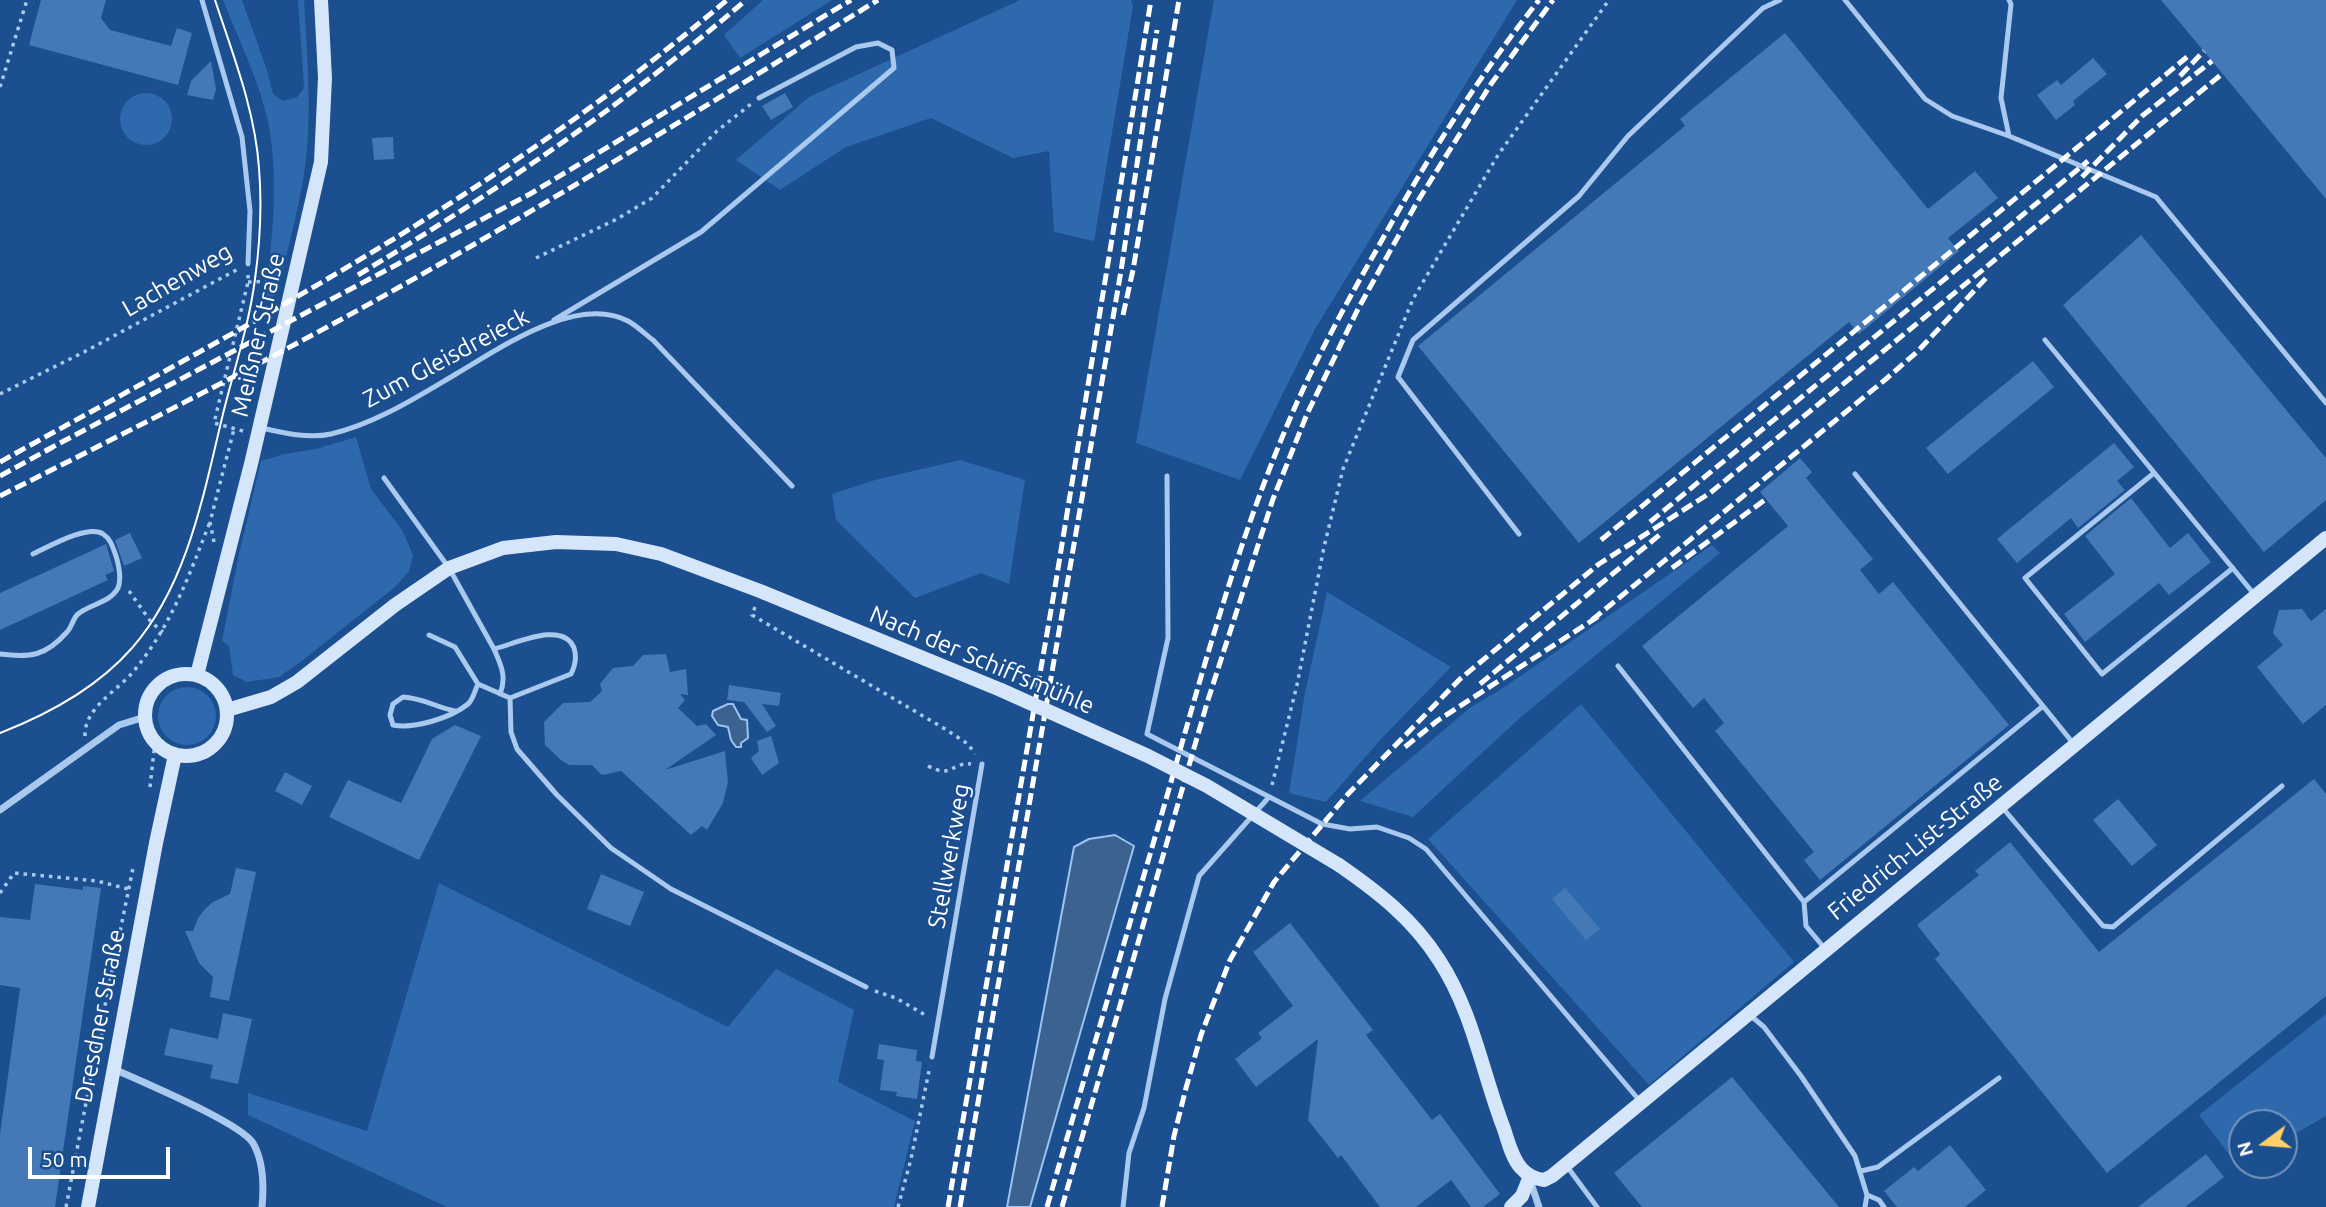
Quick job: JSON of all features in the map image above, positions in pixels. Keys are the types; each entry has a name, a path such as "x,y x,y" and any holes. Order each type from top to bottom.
{"street":[{"name":"Meißner Straße","path":"197,676 321,162 324,78 321,0"},
{"name":"Friedrich-List-Straße","path":"1530,1176 1544,1180 1566,1164 2326,538"},
{"name":"Nach der Schiffsmühle","path":"227,710 271,697 297,682 395,605 449,568 503,548 556,542 617,544 661,554 760,591 1001,690 1148,756 1208,786 1339,865 1385,898 1418,930 1456,988 1469,1019 1497,1112 1515,1159 1530,1176 1539,1207"},
{"path":"184,674 208,680 224,699 227,710 222,736 213,747 202,754 189,757 175,755 155,742 145,717 146,704 160,683 184,674"},
{"path":"0,810 119,725 145,717"},
{"name":"Dresdner Straße","path":"88,1207 175,755"},
{"path":"114,1069 225,1121 252,1141 261,1163 262,1207"},
{"path":"1511,1207 1522,1196 1530,1176"}],"lane":[{"name":"Lachenweg","path":"202,0 242,137 250,211 248,264"},
{"path":"1519,534 1398,377 1413,340 1579,197 1628,136 1763,8 1780,0"},
{"path":"1845,0 1926,99 1952,116 2009,136 2156,197 2326,403"},
{"path":"2009,0 2011,4 2001,98 2009,136"},
{"path":"548,324 701,232 894,68 892,50 878,43 856,47 759,98"},
{"name":"Zum Gleisdreieck","path":"258,431 328,435 357,426 393,410 517,338 548,324 582,314 604,315 626,320 653,340 680,365 792,486"},
{"path":"2045,340 2256,596"},
{"path":"2154,473 2025,578 2102,674 2233,568"},
{"path":"1855,474 2075,745"},
{"path":"1167,476 1168,638 1147,734 1322,824 1350,829 1377,827 1409,838 1426,849 1641,1102"},
{"path":"384,478 449,568 494,649 503,668 504,684 500,694"},
{"path":"0,654 39,654 54,645 69,630 76,614 109,598 118,587 120,568 111,541 102,533 91,530 33,554"},
{"path":"429,635 454,647 478,684 510,698 571,674 575,666 575,650 569,640 559,634 544,635 494,649"},
{"path":"1618,666 1804,902 1806,926 1826,950"},
{"path":"455,711 437,708 418,698 402,697 393,704 390,715 393,725 407,728 455,711 470,703 478,684"},
{"path":"510,698 511,732 517,749 611,848 671,889 866,987"},
{"path":"1804,902 2043,706"},
{"name":"Stellwerkweg","path":"932,1057 982,764"},
{"path":"2001,806 2103,926 2113,927 2282,786"},
{"path":"1123,1207 1129,1153 1144,1108 1165,999 1199,876 1269,797"},
{"path":"1749,1014 1764,1027 1801,1076 1856,1156 1867,1195 1866,1207"},
{"path":"1861,1171 1878,1167 1999,1077"},
{"path":"1566,1164 1597,1207"},
{"path":"1867,1195 1879,1200 1884,1207"}],"path":[{"path":"0,87 27,0"},
{"path":"536,258 617,219 652,198 717,131 759,98"},
{"path":"248,264 248,282 214,423 234,429 258,431"},
{"name":"Lachenweg","path":"0,394 248,264"},
{"path":"248,282 273,283 296,273"},
{"path":"86,748 85,731 95,709 131,675 163,632 185,587 210,523 234,429"},
{"path":"210,523 215,545 226,557"},
{"path":"118,587 130,591 151,622 163,632"},
{"name":"Stellwerkweg","path":"760,591 752,615 945,729 968,744 982,764"},
{"path":"148,797 155,742"},
{"path":"928,766 939,771 951,771 964,763 982,764"},
{"path":"0,893 14,873 97,881 128,889"},
{"path":"866,987 896,998 924,1016 940,1018"},
{"path":"66,1207 99,1035"},
{"path":"898,1207 932,1057"}],"shaded area":[{"path":"223,0 242,0 273,94 283,101 297,97 304,88 298,0 304,0 309,94 305,169 277,294 264,303 272,237 272,148 269,126 255,78"},
{"path":"763,0 832,0 740,58 724,35"},
{"path":"1020,0 1131,0 1133,6 1094,241 1054,232 1049,151 1013,158 931,118 846,147 780,190 736,160 809,97"},
{"path":"1214,0 1517,0 1315,329 1240,480 1136,443"},
{"path":"146,93 165,100 172,119 165,138 146,145 127,138 120,119 127,100"},
{"path":"356,437 371,489 402,530 413,555 409,571 395,587 279,677 247,682 233,675 229,646 222,641 261,461"},
{"path":"960,460 1025,480 1009,584 981,573 915,598 836,520 832,494 875,480"},
{"path":"1712,545 1720,553 1522,716 1413,817 1360,801 1471,707"},
{"path":"1327,592 1451,667 1381,739 1326,802 1289,793 1305,693"},
{"path":"181,687 193,687 208,695 216,710 216,722 208,737 193,745 181,745 166,737 158,722 158,710 166,695"},
{"path":"733,704 741,719 747,720 748,738 741,743 741,747 736,747 731,740 728,727 718,725 712,716 713,711"},
{"path":"1581,704 1794,962 1649,1085 1428,839"},
{"path":"1115,835 1134,846 1030,1207 1007,1207 1074,847 1089,839"},
{"path":"439,883 728,1027 776,969 854,1010 838,1082 915,1121 894,1207 447,1207 248,1115 248,1093 367,1131"},
{"path":"2326,1014 2326,1116 2298,1132 2298,1109 2228,1109 2228,1153 2199,1115"}],"building":[{"path":"41,0 106,0 101,18 110,30 171,46 177,28 192,33 178,85 29,45"},
{"path":"2161,0 2326,0 2326,199 2212,61"},
{"path":"1785,33 1928,209 1975,171 1998,198 1948,238 1959,251 1859,334 1849,322 1579,543 1418,346 1685,126 1680,119"},
{"path":"2093,58 2107,74 2073,101 2075,105 2056,120 2037,95 2057,80 2061,85"},
{"path":"211,61 216,89 213,100 187,95 191,81"},
{"path":"785,93 793,107 771,120 762,106"},
{"path":"393,137 394,159 374,160 372,138"},
{"path":"2141,235 2326,458 2326,500 2264,552 2063,305"},
{"path":"2033,361 2054,387 1948,474 1926,448"},
{"path":"2114,443 2134,467 2117,481 2125,490 2078,528 2071,518 2017,563 1997,539"},
{"path":"1800,458 1812,472 1806,478 1873,559 1860,570 1879,594 1893,582 2009,725 1820,880 1804,860 1814,852 1715,731 1724,723 1704,698 1693,708 1642,646 1788,526 1760,492"},
{"path":"2131,498 2170,548 2188,533 2211,562 2169,595 2159,583 2085,642 2064,614 2115,574 2085,536"},
{"path":"130,533 142,558 124,566 115,540"},
{"path":"106,544 114,571 105,575 108,580 0,630 0,593"},
{"path":"2302,609 2311,621 2326,609 2326,705 2303,724 2257,667 2283,645 2273,633 2279,610"},
{"path":"666,654 670,672 686,669 688,695 680,694 685,700 678,708 697,726 706,724 716,735 665,770 725,751 728,782 723,803 707,830 702,826 691,835 621,771 602,775 592,765 569,765 545,745 544,722 563,703 590,702 602,691 600,684 613,668 633,666 643,655"},
{"path":"729,685 781,693 779,706 762,704 776,726 767,732 744,702 727,700"},
{"path":"455,725 481,736 419,860 329,817 348,780 401,803 432,739"},
{"path":"771,736 779,763 762,775 751,758 759,751 757,741"},
{"path":"285,772 312,786 302,805 275,791"},
{"path":"2314,779 2326,794 2326,996 2107,1173 1935,959 1940,954 1917,925 1979,875 1975,871 2010,842 2099,952"},
{"path":"2118,799 2157,845 2132,866 2093,820"},
{"path":"236,868 256,872 229,1001 210,997 213,977 199,963 185,931 193,931 205,909 230,894"},
{"path":"601,874 644,892 630,926 587,909"},
{"path":"35,884 83,890 83,886 101,888 55,1207 0,1207 0,1134 20,988 0,985 0,917 30,920"},
{"path":"1565,888 1600,929 1586,940 1552,899"},
{"path":"1290,923 1373,1030 1366,1035 1432,1120 1440,1114 1500,1194 1483,1207 1471,1207 1451,1180 1416,1207 1380,1207 1341,1155 1338,1158 1308,1120 1318,1039 1256,1087 1235,1059 1262,1038 1258,1033 1293,1006 1253,952"},
{"path":"223,1013 252,1019 238,1084 210,1078 213,1065 164,1055 170,1028 218,1039"},
{"path":"879,1044 917,1050 916,1061 922,1062 917,1099 880,1090 884,1060 877,1059"},
{"path":"1732,1077 1839,1207 1642,1207 1614,1173"},
{"path":"1950,1145 1986,1190 1965,1207 1897,1207 1884,1191 1914,1167 1918,1171"},
{"path":"2206,1154 2224,1177 2185,1207 2138,1207"}],"tram line":[{"path":"0,733 71,698 104,675 132,648 167,597 200,509 249,314 260,224 259,168 253,125 215,0"}],"railway":[{"path":"0,462 295,298 436,213 606,96 727,0"},
{"path":"358,275 558,146 653,75 746,0"},
{"path":"45,451 530,194 851,0"},
{"path":"0,496 257,364 410,281 612,163 878,0"},
{"path":"948,1207 1055,587 1151,0"},
{"path":"1123,315 1179,0"},
{"path":"1047,1207 1212,639 1242,545 1276,453 1324,347 1414,184 1473,90 1539,0"},
{"path":"1062,1207 1207,703 1273,499 1307,414 1358,309 1416,204 1491,84 1553,0"},
{"path":"960,1207 1121,271 1157,30"},
{"path":"2180,76 2204,51"},
{"path":"1601,540 2187,57"},
{"path":"2082,177 2142,116 2212,61"},
{"path":"1162,1207 1174,1136 1186,1088 1201,1035 1230,960 1274,882 1348,794 1460,679 1599,564 1710,493 2222,74"},
{"path":"1650,522 2088,161"},
{"path":"1592,620 1886,379 1918,351 1988,276"},
{"path":"0,476 53,447"},
{"path":"1672,568 1766,499"},
{"path":"1480,684 1663,532"},
{"path":"1405,747 1437,721 1599,616"}]}
